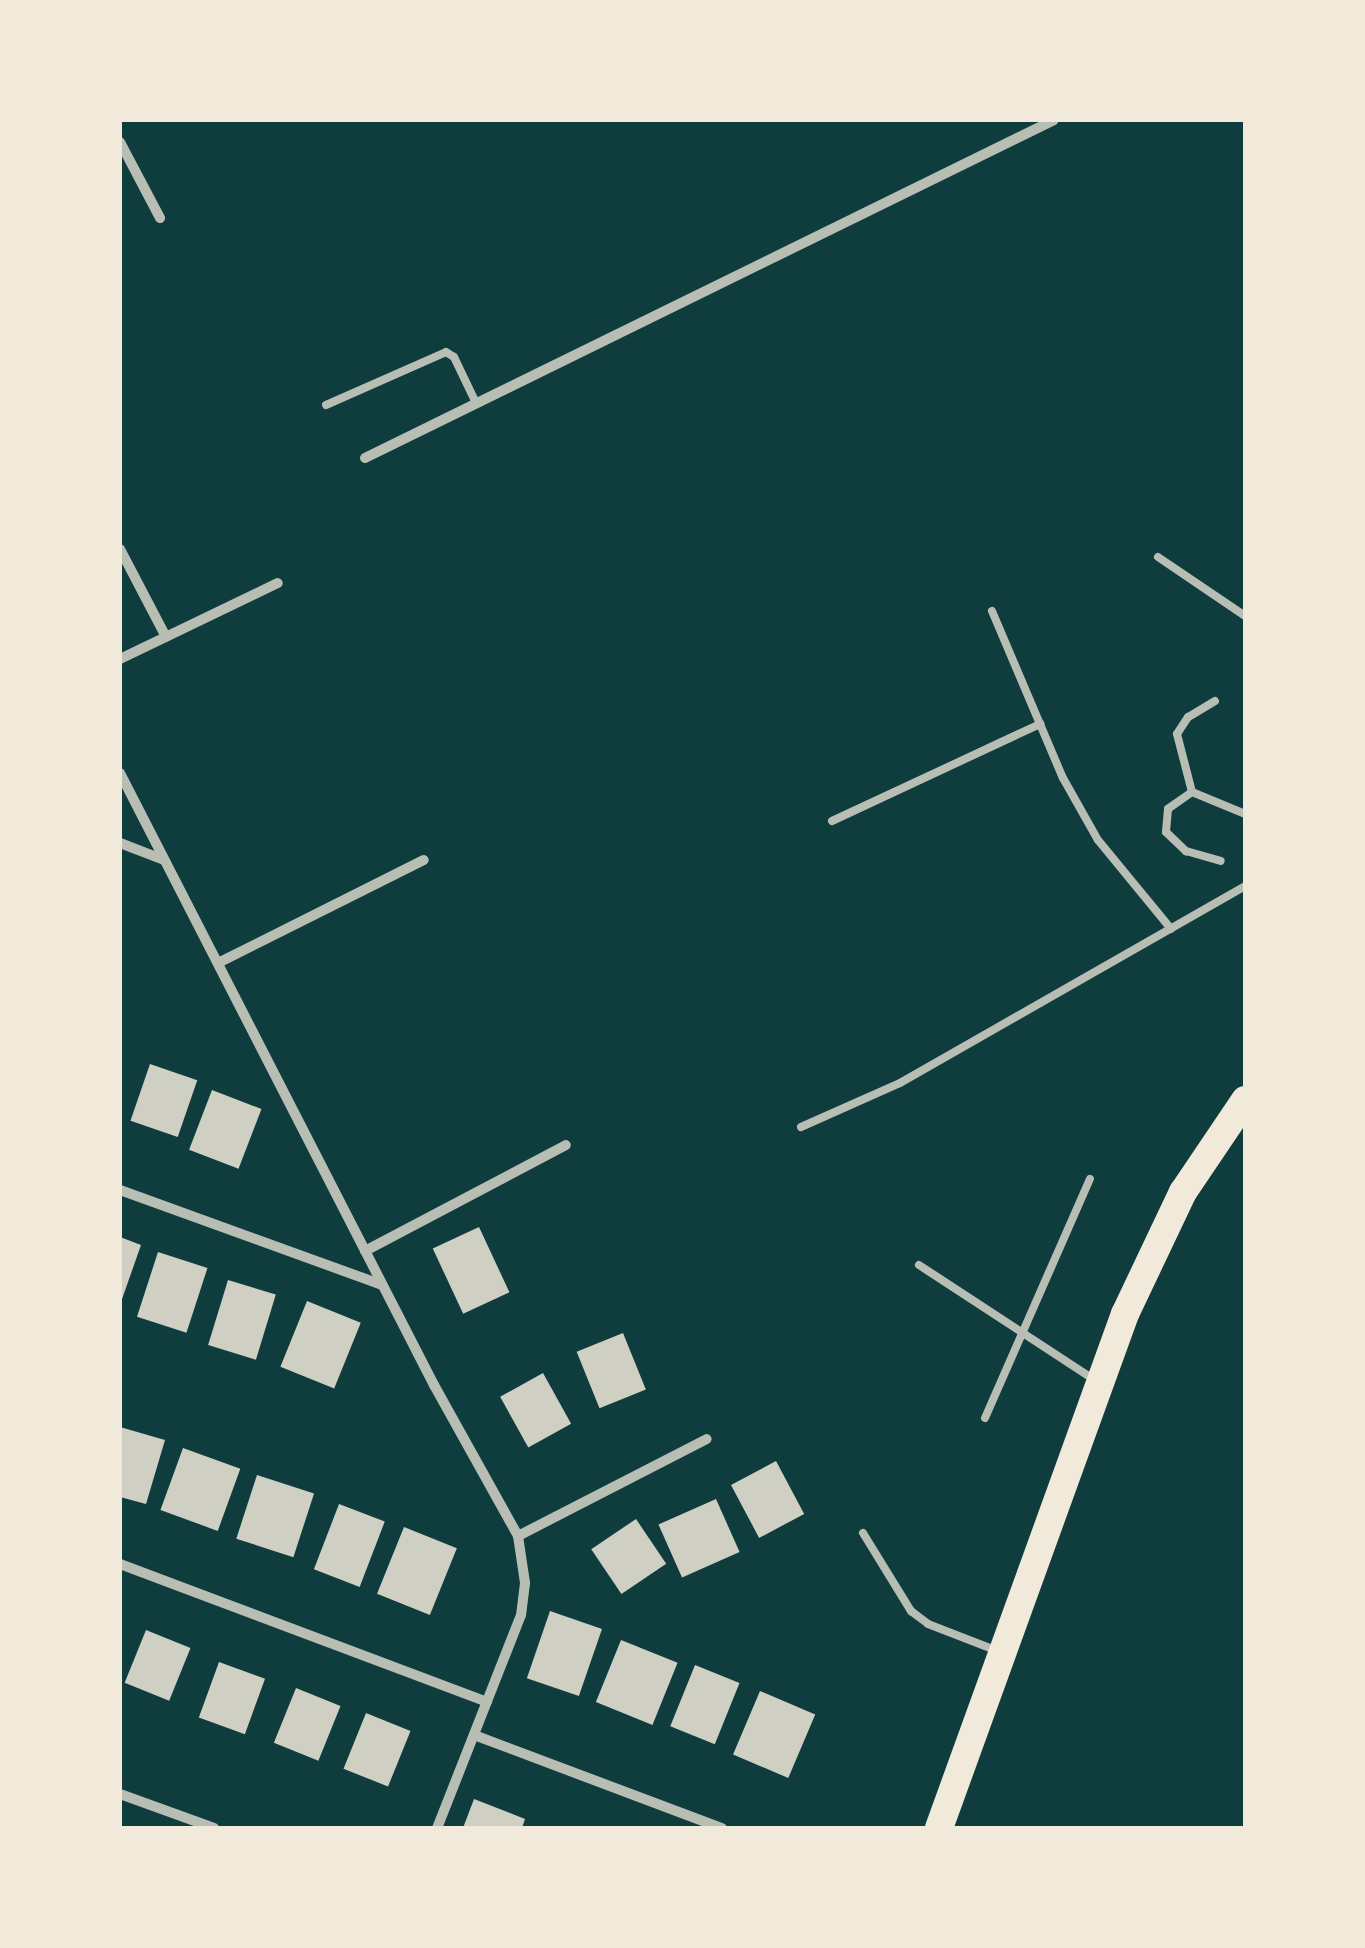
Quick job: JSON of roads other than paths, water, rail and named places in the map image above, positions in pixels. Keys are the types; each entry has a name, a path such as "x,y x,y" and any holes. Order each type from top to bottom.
{"highway":[{"path":"939,1828 999,1651 1125,1314 1183,1192 1245,1100"}],"street":[{"path":"365,458 1054,120"},
{"path":"120,142 160,218"},
{"path":"120,549 166,637"},
{"path":"120,659 278,583"},
{"path":"120,773 383,1286 518,1536 524,1584 521,1615 438,1828"},
{"path":"120,843 165,860"},
{"path":"218,963 424,860"},
{"path":"365,1250 566,1145"},
{"path":"120,1190 383,1286"},
{"path":"518,1536 708,1439"},
{"path":"120,1564 486,1702"},
{"path":"474,1735 722,1828"},
{"path":"120,1794 214,1828"}],"lane":[{"path":"326,405 446,352 454,357 476,403"},
{"path":"1158,558 1245,616"},
{"path":"992,612 1063,778 1098,840 1171,928"},
{"path":"1192,792 1176,734 1188,717 1215,701"},
{"path":"832,821 1040,724"},
{"path":"1192,792 1245,814"},
{"path":"1192,792 1168,809 1166,832 1186,852 1222,861"},
{"path":"801,1127 900,1083 1245,886"},
{"path":"984,1418 1090,1179"},
{"path":"919,1265 1100,1384"},
{"path":"863,1533 911,1611 945,1632 999,1651"}]}
